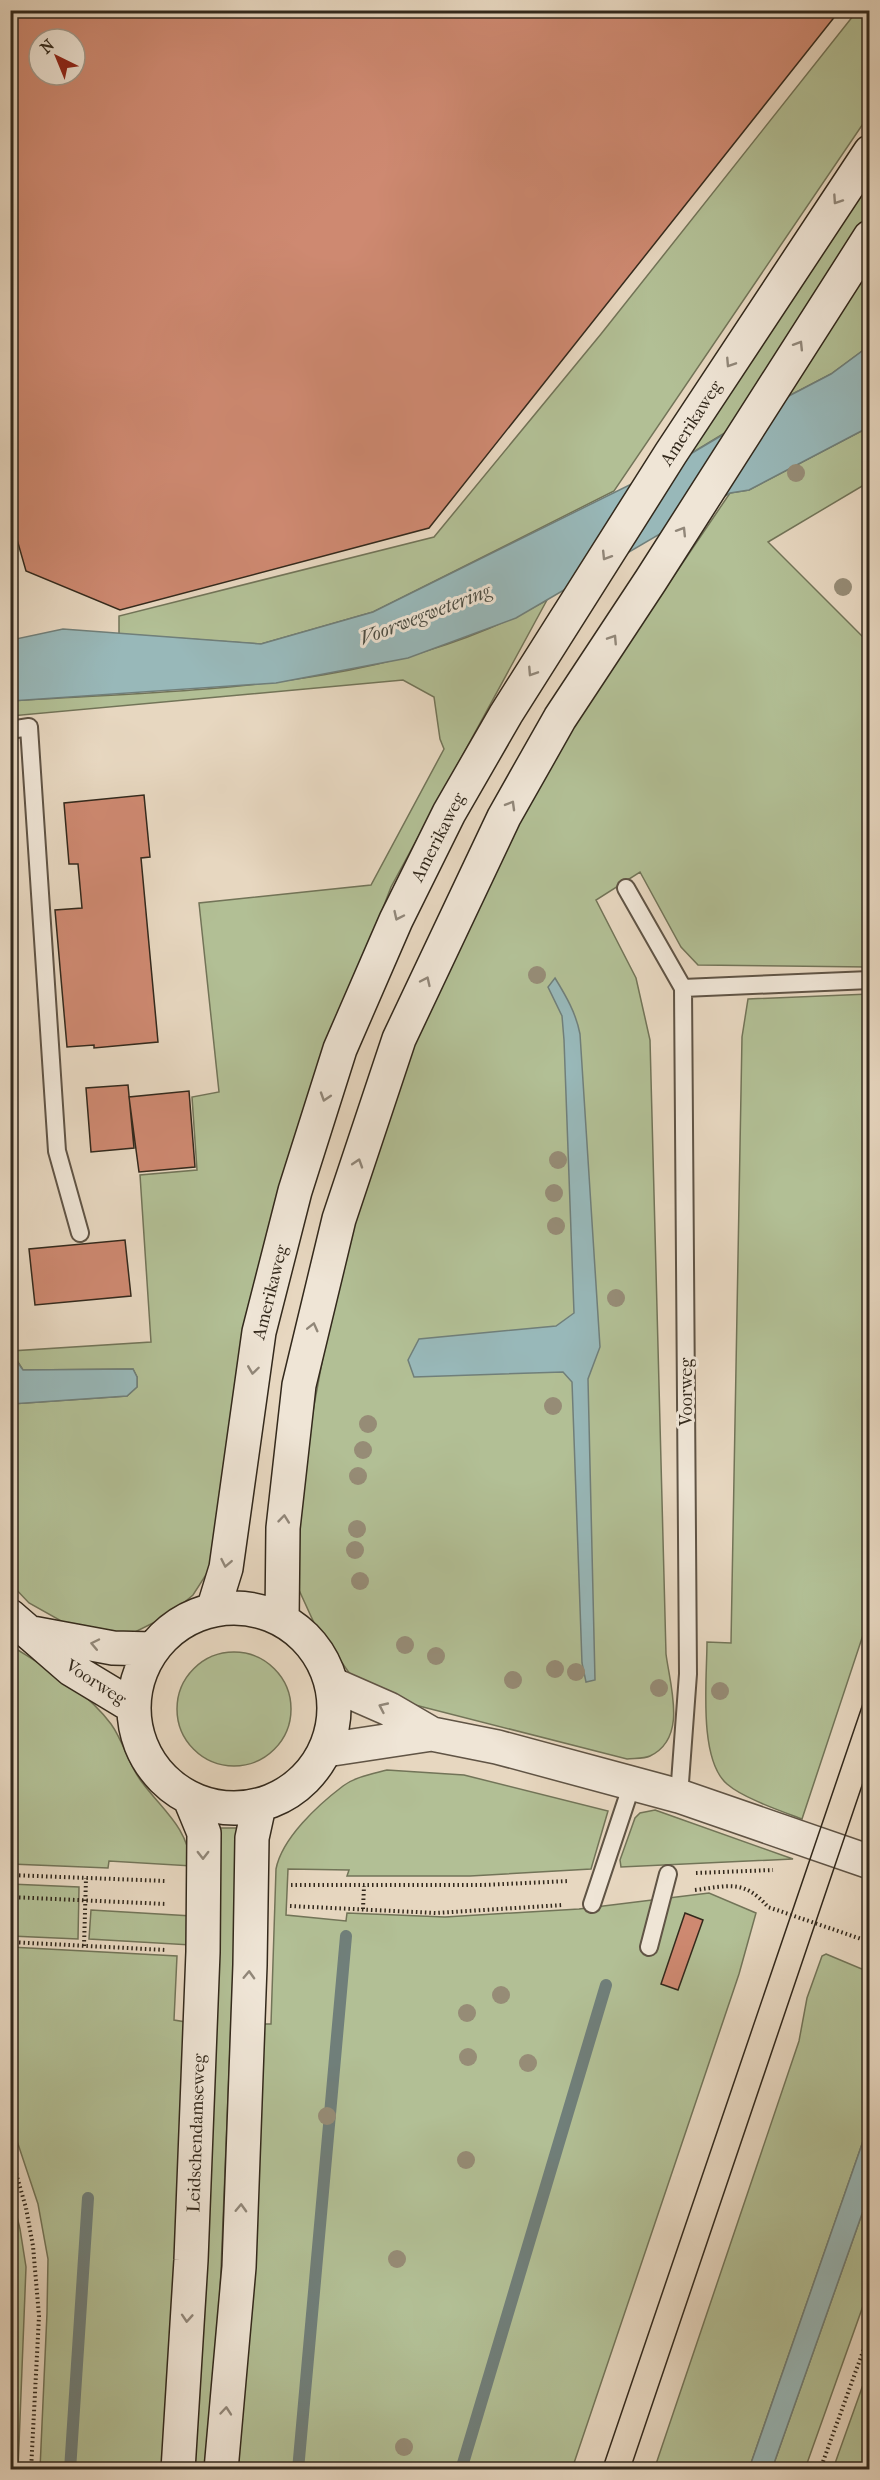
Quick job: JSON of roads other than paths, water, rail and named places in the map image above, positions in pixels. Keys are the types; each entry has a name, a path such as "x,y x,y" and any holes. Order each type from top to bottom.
{"main road":[{"name":"Amerikaweg","path":"213,1610 226,1568 259,1332 295,1191 340,1049 396,920 449,813 506,714 671,453 870,152"},
{"path":"282,1620 283,1528 299,1385 339,1219 399,1040 504,817 560,718 870,237"},
{"path":"248,1609 282,1620 300,1632 314,1646 325,1665 332,1684 335,1706 333,1729 326,1750 314,1769 299,1785 280,1798 259,1806 236,1809 212,1807 190,1799 163,1780 138,1739 134,1707 139,1676 153,1649 180,1624 213,1610 248,1609"},
{"name":"Voorweg","path":"21,1624 113,1648 153,1649"},
{"name":"Voorweg","path":"21,1624 71,1669 134,1707"},
{"path":"332,1684 388,1709 432,1734 497,1747 679,1796 870,1862"},
{"path":"326,1750 432,1734"},
{"name":"Leidschendamseweg","path":"178,2469 191,2260 203,1952 204,1833 190,1799"},
{"path":"221,2469 238,2267 250,1965 252,1838 259,1806"}],"lane":[{"path":"10,730 29,727 57,1151 80,1233"},
{"name":"Voorweg","path":"626,888 683,988 688,1674 679,1796"},
{"path":"683,988 870,980"},
{"path":"592,1904 632,1784"},
{"path":"649,1947 668,1874"}],"water":[{"name":"Voorwegwetering","path":"869,346 869,427 749,490 730,493 516,618 408,658 276,683 11,701 11,640 63,629 261,644 373,612 682,459 785,398 831,374"},
{"path":"555,978 567,998 580,1034 600,1347 588,1379 595,1680 586,1682 582,1663 572,1382 563,1372 414,1377 408,1360 419,1339 556,1326 574,1313 564,1040 562,1016 548,987"},
{"path":"10,1352 23,1370 133,1369 137,1377 137,1387 127,1396 11,1404"},
{"path":"869,2124 869,2194 772,2469 749,2469"}],"waterway":[{"path":"298,2470 346,1936"},
{"path":"461,2470 606,1985"},
{"path":"70,2470 88,2198"}],"tram line":[{"path":"602,2470 870,1683"},
{"path":"630,2470 870,1762"}]}
